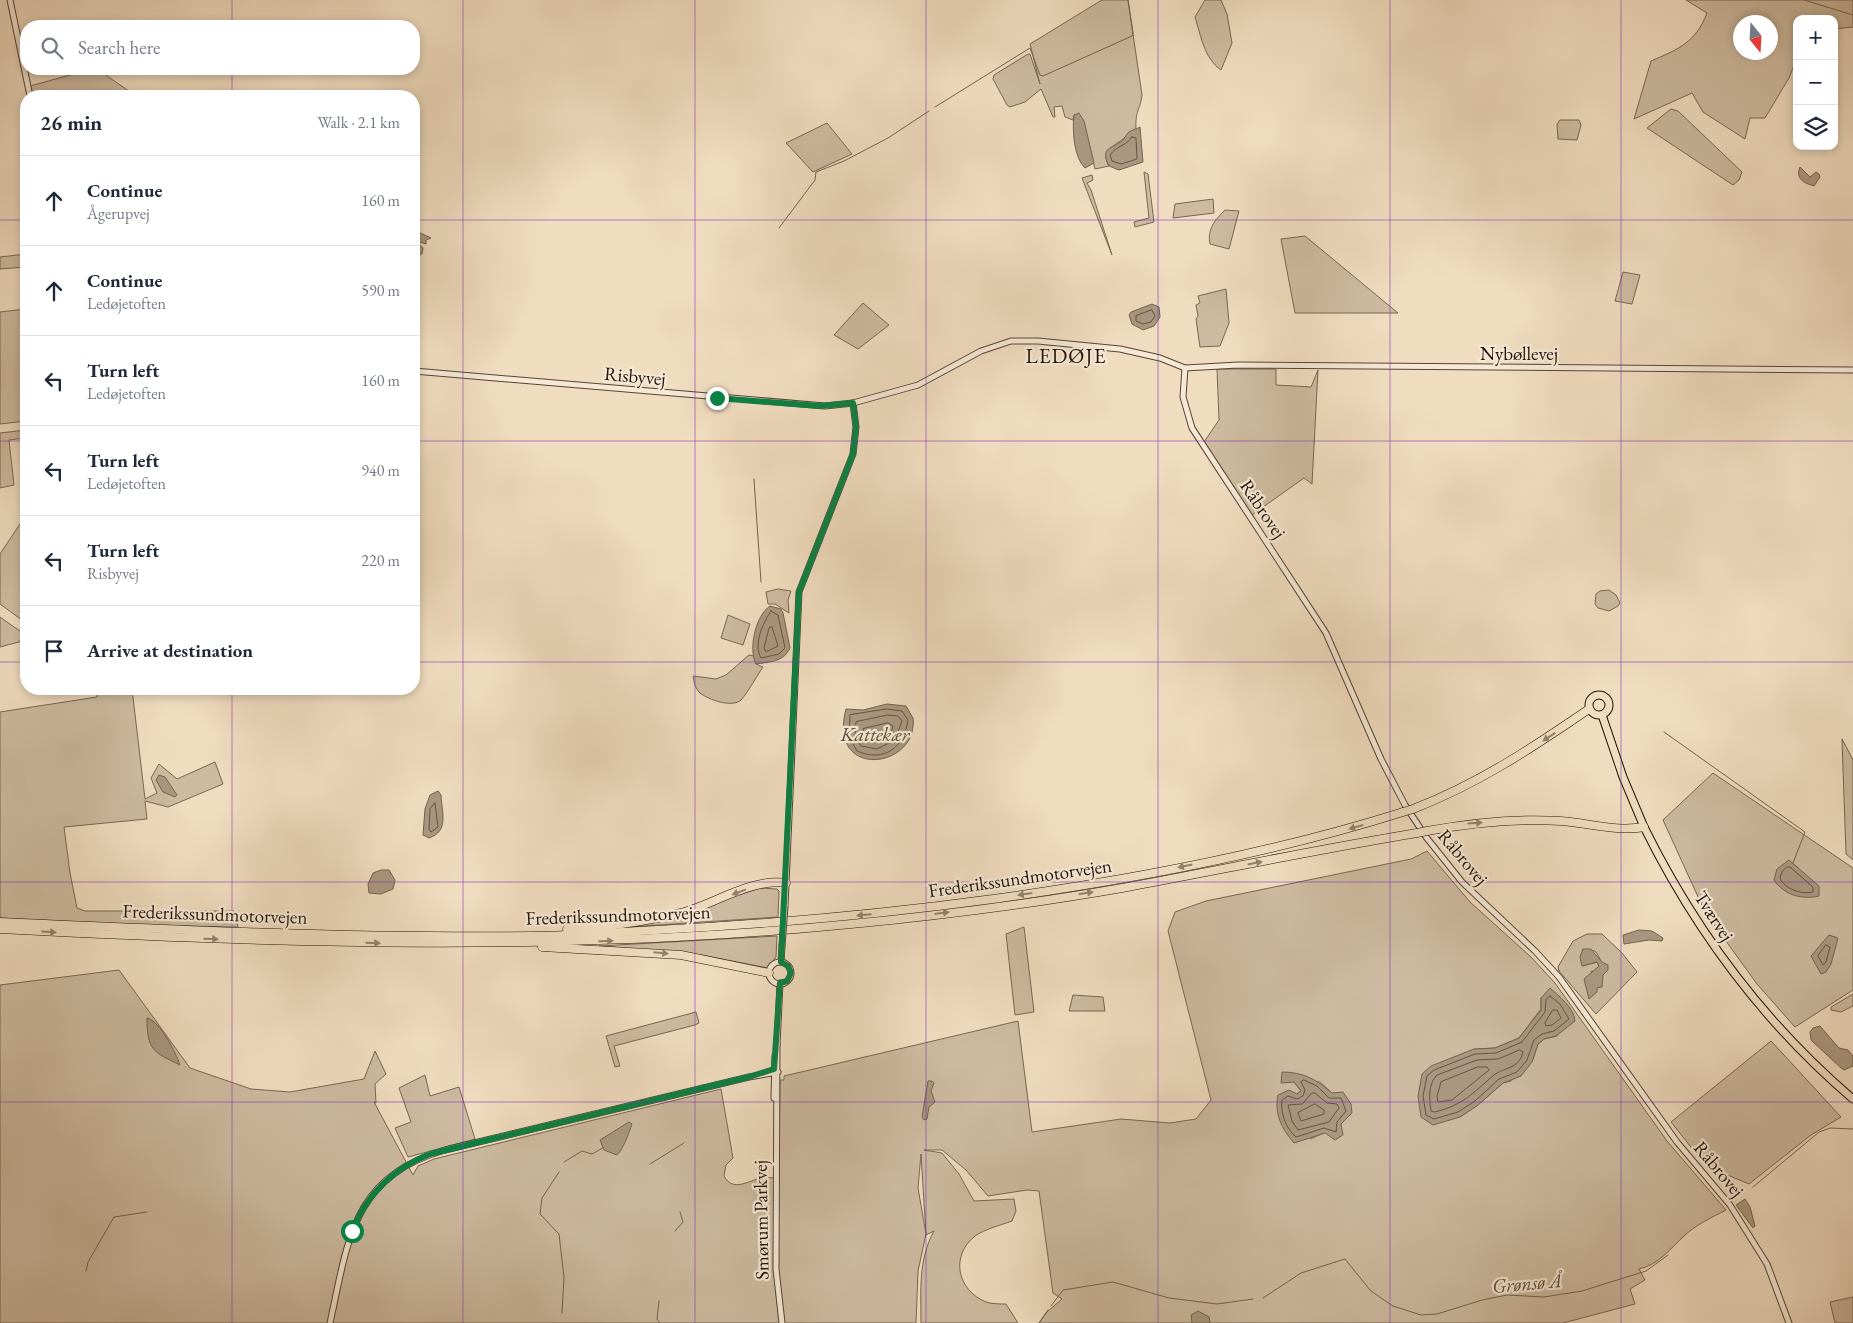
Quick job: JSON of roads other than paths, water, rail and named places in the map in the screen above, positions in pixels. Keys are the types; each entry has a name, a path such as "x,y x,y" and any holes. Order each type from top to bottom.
{"highway":[{"name":"Frederikssundmotorvejen","path":"0,922 129,929 534,936 758,925 896,912 1129,878 1356,827 1453,793 1492,773 1589,709"},
{"name":"Frederikssundmotorvejen","path":"0,930 196,939 473,944 678,938 898,919 1123,887 1467,824 1523,820 1561,821 1624,830 1644,827"},
{"path":"475,935 596,927 650,920 685,911 755,886 768,883 786,883"},
{"path":"473,944 681,955 717,960 769,972"}],"main road":[{"path":"1594,696 1604,696 1609,705 1607,711 1602,715 1596,715 1589,709 1589,702 1594,696"},
{"name":"Tværvej","path":"1602,715 1623,776 1644,827 1690,911 1738,980 1797,1048 1853,1099"}],"street":[{"path":"10,0 20,48"},
{"path":"26,75 29,90"},
{"name":"Risbyvej","path":"420,372 806,406 853,403 918,386 981,351 1014,341 1038,341 1120,349 1160,358 1185,368"},
{"name":"Nybøllevej","path":"1185,368 1247,365 1853,370"},
{"name":"Råbrovej","path":"1185,368 1183,397 1192,428 1326,633 1368,730 1405,805 1440,856 1462,882 1535,951 1559,977 1677,1142 1730,1205 1745,1226 1767,1264 1789,1323"},
{"path":"781,962 799,592 853,454 856,427 853,403"},
{"path":"781,962 788,966 791,973 787,981 780,983 772,980 769,972 772,966 781,962"},
{"name":"Smørum Parkvej","path":"780,983 776,1071 776,1269 782,1323"},
{"path":"330,1323 348,1241 359,1214 386,1180 416,1160 445,1150 776,1071"}],"water":[{"path":"1079,113 1084,121 1094,163 1085,168 1078,158 1073,128 1074,115"},
{"path":"1140,127 1143,162 1119,170 1109,166 1106,155 1109,148 1121,142 1130,131"},
{"path":"1800,167 1810,177 1816,172 1819,174 1820,177 1814,186 1801,180 1799,175"},
{"path":"420,233 431,238 426,240 426,244 420,242"},
{"path":"420,245 423,248 422,254 420,255"},
{"path":"1152,304 1159,307 1160,317 1154,326 1143,330 1132,324 1129,315 1131,312"},
{"path":"770,606 781,609 783,613 790,648 780,659 756,664 753,649 755,632 765,610"},
{"name":"Kattekær","path":"887,704 906,706 913,718 911,735 902,748 889,757 875,760 860,757 849,748 844,732 846,709 863,710"},
{"path":"159,775 165,777 177,795 175,797 163,792 156,780"},
{"path":"438,791 441,795 443,821 439,831 429,838 423,835 425,809 430,795"},
{"path":"1789,860 1819,886 1819,896 1800,897 1788,893 1778,885 1774,880 1777,869"},
{"path":"389,870 395,880 393,889 381,894 369,893 368,884 373,873"},
{"path":"1639,930 1652,931 1663,938 1662,941 1649,940 1624,944 1623,935"},
{"path":"1829,935 1838,938 1831,964 1826,972 1821,974 1811,956"},
{"path":"1583,949 1591,949 1602,962 1608,965 1608,970 1603,975 1602,987 1597,988 1597,992 1589,999 1584,979 1599,966 1597,962 1582,966 1580,957"},
{"path":"1550,988 1569,1007 1575,1021 1556,1036 1544,1039 1538,1044 1532,1062 1521,1076 1503,1083 1478,1105 1460,1117 1433,1125 1421,1117 1418,1096 1422,1074 1431,1066 1474,1049 1495,1048 1519,1038 1541,1010 1541,998"},
{"path":"147,1018 152,1020 162,1031 180,1065 163,1057 153,1049 148,1037"},
{"path":"1820,1026 1839,1048 1848,1050 1853,1056 1853,1066 1844,1070 1811,1040 1810,1032 1813,1028"},
{"path":"1282,1072 1296,1073 1309,1077 1332,1093 1343,1092 1351,1104 1352,1113 1341,1124 1343,1135 1335,1140 1325,1133 1294,1143 1280,1121 1277,1102 1278,1095 1289,1090 1297,1094 1301,1091 1294,1082 1281,1083"},
{"path":"928,1081 934,1083 931,1091 935,1102 929,1107 927,1119 924,1120 922,1117"},
{"path":"629,1122 632,1124 620,1152 617,1155 604,1150 600,1140"},
{"path":"1745,1199 1750,1207 1755,1226 1753,1228 1736,1205"},
{"path":"1198,1311 1209,1317 1210,1323 1192,1323 1191,1315"}],"waterway":[{"path":"935,107 1030,48 1040,75 1043,76 1132,36 1128,0"},
{"path":"1804,0 1853,15"},
{"path":"779,228 815,180 816,172 844,161 888,138 929,111"},
{"path":"754,479 761,582"},
{"path":"1664,732 1805,832 1793,863"},
{"name":"Grønsø Å","path":"1753,1187 1819,1132 1830,1128 1853,1129"},
{"path":"650,1164 684,1143"},
{"path":"564,1162 582,1151 592,1154 603,1148"},
{"path":"559,1172 542,1198 540,1214 559,1234 564,1277 562,1313"},
{"path":"86,1271 88,1262 114,1217 147,1212"},
{"path":"675,1231 683,1222 680,1212"},
{"name":"Grønsø Å","path":"1263,1298 1301,1273 1345,1259 1370,1290 1393,1306 1421,1315 1437,1314 1482,1300 1507,1295 1544,1297 1582,1291 1646,1271 1668,1255"},
{"name":"Grønsø Å","path":"1051,1306 1063,1290 1113,1282 1169,1298 1217,1304 1253,1299"},
{"path":"659,1301 657,1319 660,1323"},
{"name":"Grønsø Å","path":"1039,1323 1048,1310"}],"district":[{"name":"LEDØJE","path":"1066,355"}]}
